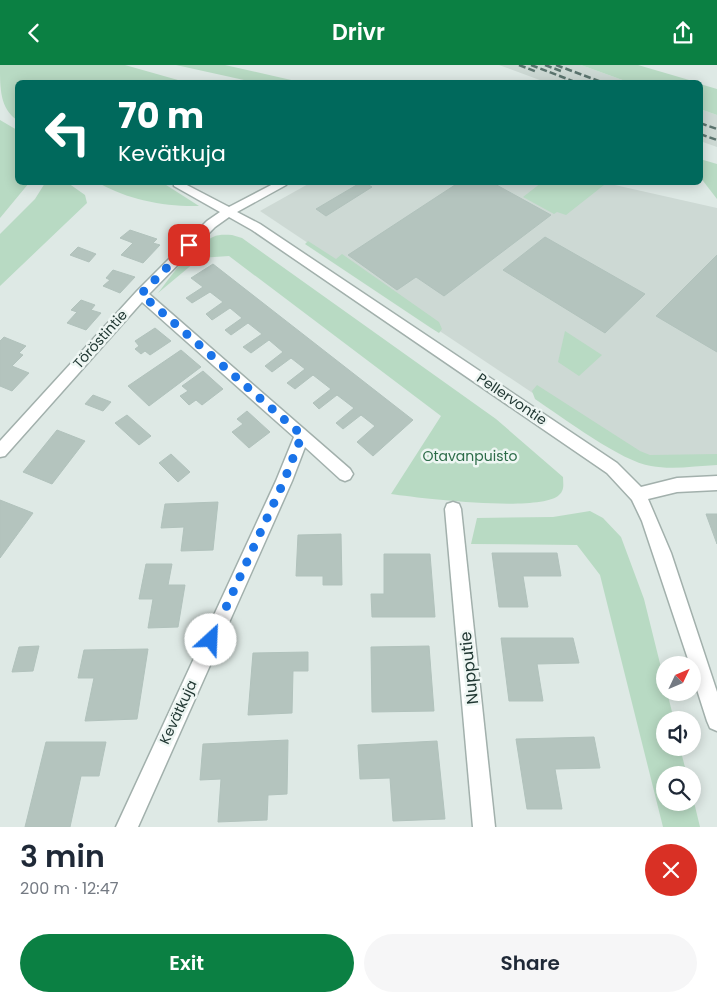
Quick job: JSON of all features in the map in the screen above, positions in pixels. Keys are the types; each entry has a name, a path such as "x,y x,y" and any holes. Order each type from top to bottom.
{"street":[{"name":"Pellervontie","path":"180,185 227,213 256,227 284,245 612,469 638,495 663,553 717,721"},
{"name":"Töröstintie","path":"0,451 141,294 211,225 227,213 278,185"},
{"path":"141,294 345,474"},
{"name":"Kevätkuja","path":"127,827 284,481 302,435"},
{"path":"638,495 677,485 717,483"},
{"name":"Nupputie","path":"453,509 484,827"}],"shaded area":[{"path":"499,65 581,65 622,80 540,80"},
{"path":"703,110 717,115 717,147 703,142"},
{"path":"306,185 615,185 717,208 717,463 656,464 618,450 260,211"}],"green space":[{"path":"0,65 125,65 178,80 15,80 15,118 4,104 1,90"},
{"path":"176,65 225,65 291,80 244,80"},
{"path":"581,65 638,65 689,80 622,80"},
{"path":"703,85 717,89 717,115 703,110"},
{"path":"0,120 15,129 15,185 27,185 0,218"},
{"path":"703,160 717,164 717,199 703,181"},
{"path":"44,185 71,185 85,195 87,203 0,286 0,234 35,199"},
{"path":"103,185 166,185 199,206 161,204 135,198"},
{"path":"538,185 604,185 566,215 557,212 554,214 523,197"},
{"name":"Otavanpuisto","path":"232,235 242,238 496,419 563,477 561,493 548,500 505,504 452,501 391,494 441,416 229,256 200,258 158,293 182,262 197,247 215,236"},
{"path":"308,241 336,259 342,254 439,322 442,329 439,333 431,328 305,244"},
{"path":"565,331 602,355 579,376 558,362"},
{"path":"537,385 640,451 650,455 717,454 717,465 676,468 639,463 592,438 535,399 532,391"},
{"path":"590,511 603,518 621,537 644,599 658,656 656,656 656,701 669,701 672,711 656,711 656,756 682,756 685,766 656,766 656,799 600,575 577,545 471,544 477,518 553,517"},
{"path":"659,811 696,811 700,827 663,827"}],"building":[{"path":"357,185 368,185 372,187 326,216 316,209"},
{"path":"455,185 497,185 551,215 444,296 416,277 397,290 348,255"},
{"path":"130,230 157,239 153,243 160,245 143,263 121,255 133,243 120,238"},
{"path":"545,237 645,294 605,333 503,270"},
{"path":"78,247 96,254 89,262 70,255"},
{"path":"717,255 717,352 656,316"},
{"path":"213,264 413,420 373,456 357,442 375,426 361,415 343,429 336,423 354,408 337,395 319,409 313,403 331,389 313,375 295,389 287,383 305,369 291,358 272,372 265,366 283,352 269,340 251,353 243,347 262,334 248,323 231,335 225,330 242,318 230,308 212,320 206,314 223,302 210,292 192,303 186,298 203,287 191,278"},
{"path":"113,270 135,277 120,293 103,286 110,280 106,278"},
{"path":"81,300 95,305 91,310 101,313 86,330 67,323 77,312 71,310"},
{"path":"155,328 171,341 150,355 145,351 141,354 135,349 139,346 135,341"},
{"path":"4,337 26,346 19,353 23,355 12,366 29,373 12,391 0,386 0,341"},
{"path":"181,350 201,367 149,406 128,386"},
{"path":"203,371 223,389 202,405 196,400 189,405 180,396 188,391 182,386"},
{"path":"93,395 111,402 103,411 85,404"},
{"path":"247,411 270,432 249,448 232,432 243,424 237,419"},
{"path":"127,415 151,436 139,445 115,423"},
{"path":"57,430 85,441 52,484 23,472"},
{"path":"171,454 190,472 178,482 159,463"},
{"path":"0,500 33,513 0,558"},
{"path":"218,502 213,550 181,551 184,527 161,528 165,504"},
{"path":"706,514 717,514 717,544"},
{"path":"341,534 342,585 323,585 323,576 296,576 298,535"},
{"path":"492,553 557,553 561,576 523,576 528,607 499,607"},
{"path":"384,554 430,554 435,617 372,617 371,594 384,594"},
{"path":"146,564 172,564 168,585 185,585 178,627 148,628 153,599 139,599"},
{"path":"501,638 573,638 579,663 537,664 543,701 509,701"},
{"path":"39,646 33,671 12,672 19,647"},
{"path":"429,646 434,711 372,712 371,647"},
{"path":"148,649 137,719 85,721 94,678 78,678 84,650"},
{"path":"308,652 308,671 293,671 292,713 248,715 253,653"},
{"path":"594,737 600,768 555,769 562,809 527,809 516,739"},
{"path":"288,740 287,794 268,795 267,820 218,822 221,779 200,780 203,744"},
{"path":"437,741 445,819 393,821 390,778 360,779 358,745"},
{"path":"46,742 106,742 99,776 81,776 70,827 25,827"}],"railway":[{"path":"519,65 537,72"},
{"path":"531,65 570,80"},
{"path":"545,65 561,71"},
{"path":"556,65 596,80"},
{"path":"703,124 717,129"},
{"path":"703,135 717,140"}],"route":[{"path":"189,245 141,294 302,435 284,481 211,640"}]}
